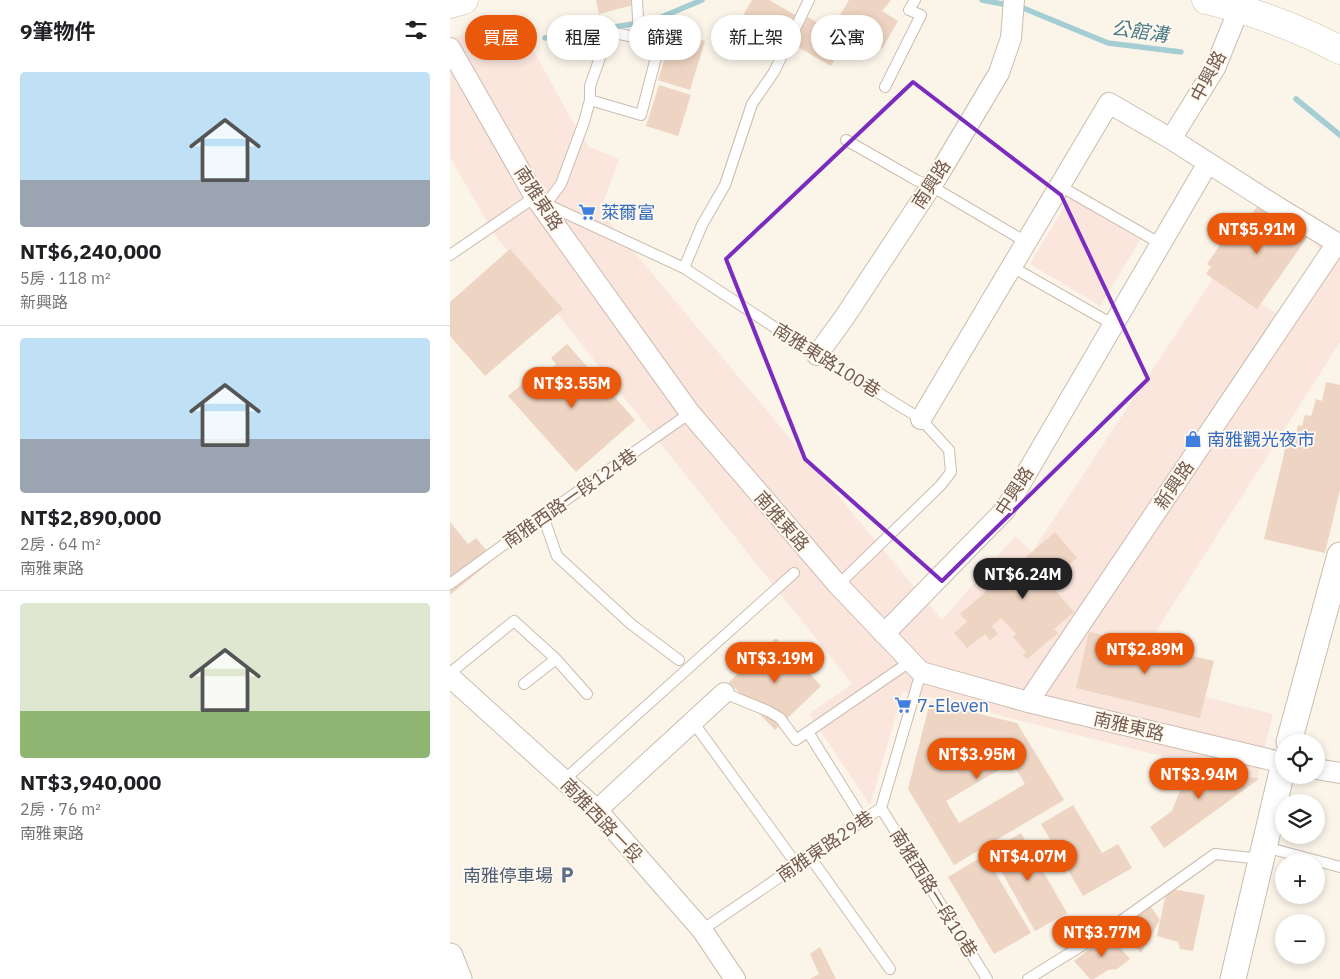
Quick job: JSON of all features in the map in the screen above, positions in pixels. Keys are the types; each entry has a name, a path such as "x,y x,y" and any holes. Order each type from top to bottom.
{"main road":[{"path":"450,4 464,0"},
{"path":"1206,0 1239,4 1308,33 1340,50"}],"street":[{"name":"南興路","path":"817,355 844,318 930,186 999,73 1011,38 1014,0"},
{"name":"中興路","path":"1171,139 1215,68 1239,4"},
{"name":"南雅東路","path":"450,48 541,200 690,413 838,585 916,666 1028,702 1275,761"},
{"path":"922,419 1109,103 1208,163"},
{"name":"中興路","path":"884,634 1005,510 1208,163"},
{"name":"新興路","path":"1028,702 1339,244 1208,163"},
{"path":"1291,734 1340,555"},
{"name":"南雅西路一段","path":"450,675 458,695 564,780 597,810 702,930 735,979"},
{"path":"597,810 724,693"},
{"path":"1325,770 1340,773"},
{"path":"1233,979 1279,784"},
{"path":"450,956 459,979"}],"lane":[{"path":"637,0 638,15"},
{"path":"684,268 702,226 725,185 752,104 774,72 809,0"},
{"path":"884,87 921,15 909,10 914,3"},
{"path":"450,254 541,200 561,184 584,122 590,100 590,86 609,32 629,36"},
{"path":"590,100 641,115 655,60"},
{"path":"846,140 1026,242"},
{"path":"1060,186 1160,244"},
{"name":"南雅東路100巷","path":"541,200 684,268 817,355 922,419 949,450 951,472 940,486 838,585"},
{"path":"1012,267 1114,325"},
{"name":"南雅西路一段124巷","path":"450,584 690,413"},
{"path":"543,516 557,556 631,624 679,660"},
{"path":"564,780 794,573"},
{"path":"450,675 514,621 556,659 587,694"},
{"path":"524,684 556,659"},
{"path":"724,693 768,711 780,718 796,740 916,666"},
{"name":"南雅東路29巷","path":"702,930 881,808 916,666"},
{"path":"693,722 797,865"},
{"path":"808,732 863,820"},
{"name":"南雅西路一段10巷","path":"881,808 987,979"},
{"path":"1028,979 1115,925 1215,854 1263,853 1340,866"},
{"path":"810,857 890,969"}],"highlighted area":[{"path":"913,82 1061,195 1148,379 942,581 805,459 726,259"}],"shaded area":[{"name":"南雅觀光夜市","path":"465,34 465,60 537,60 537,57 589,147 619,159 600,211 942,620 1015,536 1032,552 1215,275 1279,315 1323,251 1316,246 1327,233 1340,243 1340,342 1127,677 1273,714 1257,780 903,691 870,805 809,714 852,684 494,234 450,157 450,38"},
{"path":"1070,198 1140,240 1100,306 1030,264"}],"building":[{"path":"596,0 632,0 633,5 599,14"},
{"path":"752,0 769,0 795,15 743,15"},
{"path":"849,0 891,0 882,11 898,21 883,47 883,15 840,15"},
{"path":"806,16 811,19 811,54 801,49 801,25"},
{"path":"701,40 705,41 701,54"},
{"path":"664,60 699,60 690,90 658,80"},
{"path":"821,60 835,60 831,66"},
{"path":"659,85 691,95 678,136 646,126"},
{"path":"1259,204 1311,232 1257,309 1206,274 1211,267 1207,264 1233,226 1240,230"},
{"path":"510,249 563,309 485,376 450,336 450,302"},
{"path":"567,344 635,420 576,472 508,396 528,379 533,385 556,364 551,358"},
{"path":"1326,382 1340,385 1340,490 1325,553 1264,539 1286,445 1293,447 1298,425 1302,426 1305,415 1311,416 1316,399 1322,401"},
{"path":"450,522 468,544 476,538 494,559 450,595"},
{"path":"1055,532 1077,558 1048,582 1074,612 1054,629 1058,633 1027,659 1023,655 1026,652 1013,637 1016,634 1001,618 992,626 998,634 990,640 985,634 967,648 954,633 967,622 960,614"},
{"path":"1089,632 1214,661 1200,718 1076,688"},
{"path":"776,638 821,686 775,730 729,682"},
{"path":"930,702 1017,723 1064,800 954,865 908,789","holes":["1012,762 1025,784 959,823 946,801"]},
{"path":"1190,764 1259,779 1164,848 1150,827 1172,811"},
{"path":"1073,805 1102,853 1118,844 1132,868 1083,896 1041,824"},
{"path":"1021,833 1067,913 1035,931 990,851"},
{"path":"985,855 1031,933 994,954 948,877"},
{"path":"1167,888 1205,895 1193,951 1180,949 1178,942 1157,936"},
{"path":"1147,901 1160,920 1141,953 1115,925"},
{"path":"1109,934 1130,959 1117,969 1108,970 1094,979 1090,979 1074,961"},
{"path":"820,947 836,979 810,979 819,974 810,954"}],"waterway":[{"name":"公館溝","path":"545,38 652,21 702,0"},
{"name":"公館溝","path":"982,0 1023,8 1108,43 1181,52"},
{"name":"公館溝","path":"1296,99 1340,135"}],"place":[{"name":"萊爾富","path":"587,212"},
{"name":"南雅觀光夜市","path":"1193,439"},
{"name":"7-Eleven","path":"903,705"},
{"name":"南雅停車場","path":"567,875"}]}
